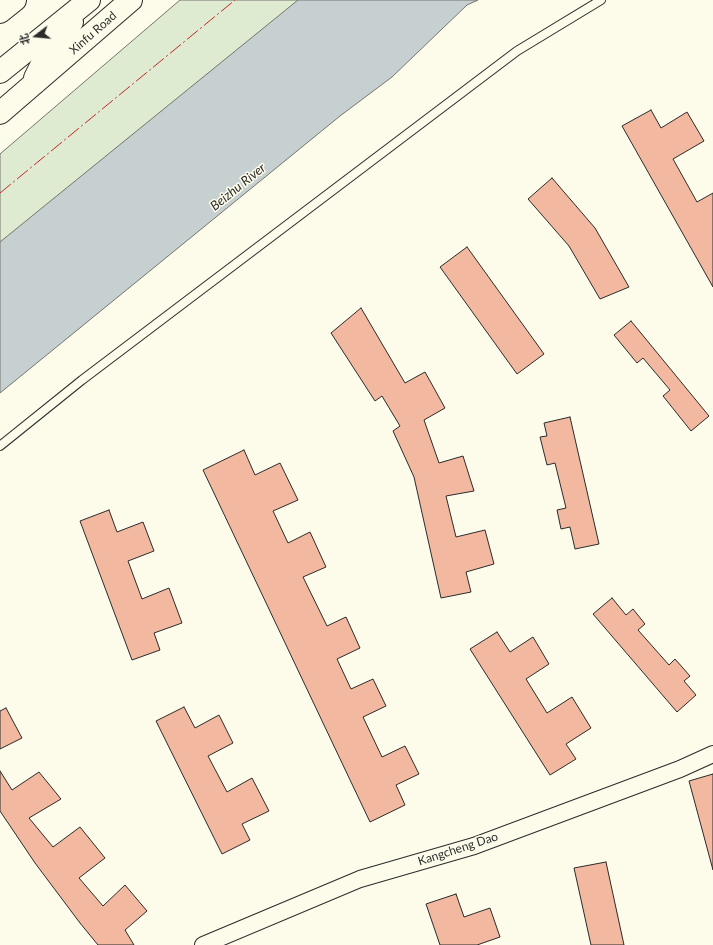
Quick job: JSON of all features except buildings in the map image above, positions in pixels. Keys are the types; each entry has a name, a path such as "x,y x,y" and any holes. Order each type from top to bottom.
{"main road":[{"path":"0,12 15,0"},
{"path":"0,20 24,0"},
{"path":"0,72 89,0"},
{"path":"30,88 55,38 94,0"},
{"name":"Xinfu Road","path":"0,113 131,0"}],"street":[{"name":"Kangcheng Dao","path":"203,945 360,879 474,846 680,769 713,754"}],"lane":[{"path":"0,446 82,380 517,51 601,0"}],"green space":[{"path":"180,0 319,0 0,259 0,154"}],"water":[{"name":"Beizhu River","path":"298,0 478,0 467,5 392,77 340,116 0,393 0,242"}],"power":[{"path":"0,193 235,0"}]}
